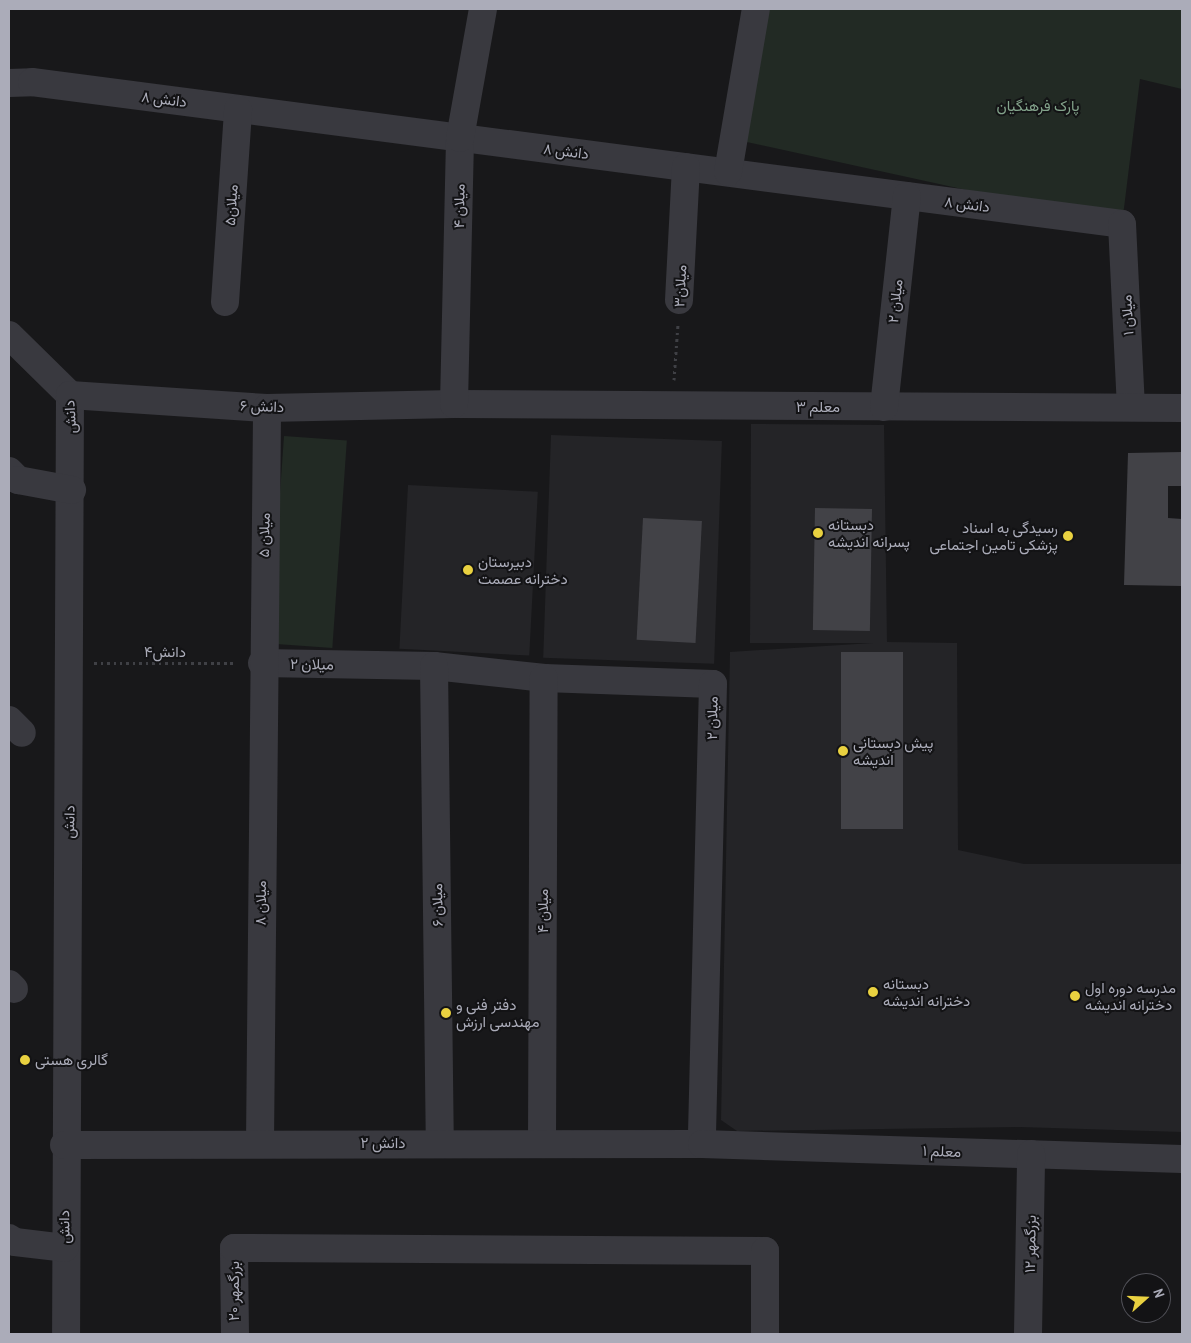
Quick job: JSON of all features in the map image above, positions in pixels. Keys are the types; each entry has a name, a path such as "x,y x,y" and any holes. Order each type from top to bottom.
{"street":[{"name":"میلان ۴","path":"454,404 460,138 483,9"},
{"path":"728,172 756,9"},
{"name":"دانش ۸","path":"9,82 32,82 1122,224"},
{"name":"میلان۵","path":"225,302 238,109"},
{"name":"میلان۳","path":"679,300 686,167"},
{"name":"میلان ۲","path":"884,407 907,196"},
{"name":"میلان ۱","path":"1122,224 1131,407"},
{"name":"دانش","path":"9,335 70,394 72,490 68,662 71,733 64,1145 66,1334"},
{"name":"دانش ۶","path":"70,394 267,408 454,404"},
{"name":"معلم ۳","path":"454,404 1182,408"},
{"name":"میلان ۵","path":"262,663 267,408"},
{"path":"9,471 18,480 72,490"},
{"name":"میلان ۲","path":"262,663 434,666 544,678 712,684 702,1144"},
{"name":"میلان ۸","path":"260,1143 262,663"},
{"name":"میلان ۶","path":"434,666 440,1144"},
{"name":"میلان ۴","path":"542,1144 544,678"},
{"name":"دانش ۲","path":"64,1145 260,1143 702,1144"},
{"name":"معلم ۱","path":"702,1144 1182,1159"},
{"name":"بزرگمهر ۱۲","path":"1028,1334 1031,1154"},
{"path":"9,1238 15,1242 65,1248"},
{"name":"بزرگمهر ۲۰","path":"235,1334 234,1248 765,1251 765,1334"}],"path":[{"name":"میلان۳","path":"673,406 679,300"},
{"name":"دانش۴","path":"68,662 262,663"}],"shaded area":[{"path":"751,424 884,425 887,642 957,643 958,850 1024,864 1182,864 1182,1132 1020,1127 737,1131 721,1120 730,652 873,643 750,643"},
{"path":"551,435 722,441 714,664 543,658"},
{"name":"دبیرستان دخترانه عصمت","path":"408,485 538,492 529,656 399,649"}],"green space":[{"name":"پارک فرهنگیان","path":"756,9 1182,9 1182,89 1140,79 1122,224 733,139"},
{"path":"284,436 347,440 332,648 269,643"}],"building":[{"path":"1182,452 1182,486 1168,486 1168,518 1182,519 1182,586 1124,585 1128,453"},
{"path":"815,508 872,509 870,631 813,630"},
{"path":"643,518 702,521 696,643 637,640"},
{"path":"841,652 903,652 903,829 841,829"}],"place":[{"name":"دبستانه پسرانه اندیشه","path":"818,533"},
{"name":"رسیدگی به اسناد پزشکی تامین اجتماعی","path":"1068,536"},
{"name":"دبیرستان دخترانه عصمت","path":"468,570"},
{"name":"پیش دبستانی اندیشه","path":"843,751"},
{"name":"دبستانه دخترانه اندیشه","path":"873,992"},
{"name":"مدرسه دوره اول دخترانه اندیشه","path":"1075,996"},
{"name":"دفتر فنی و مهندسی ارزش","path":"446,1013"},
{"name":"گالری هستی","path":"25,1060"}]}
